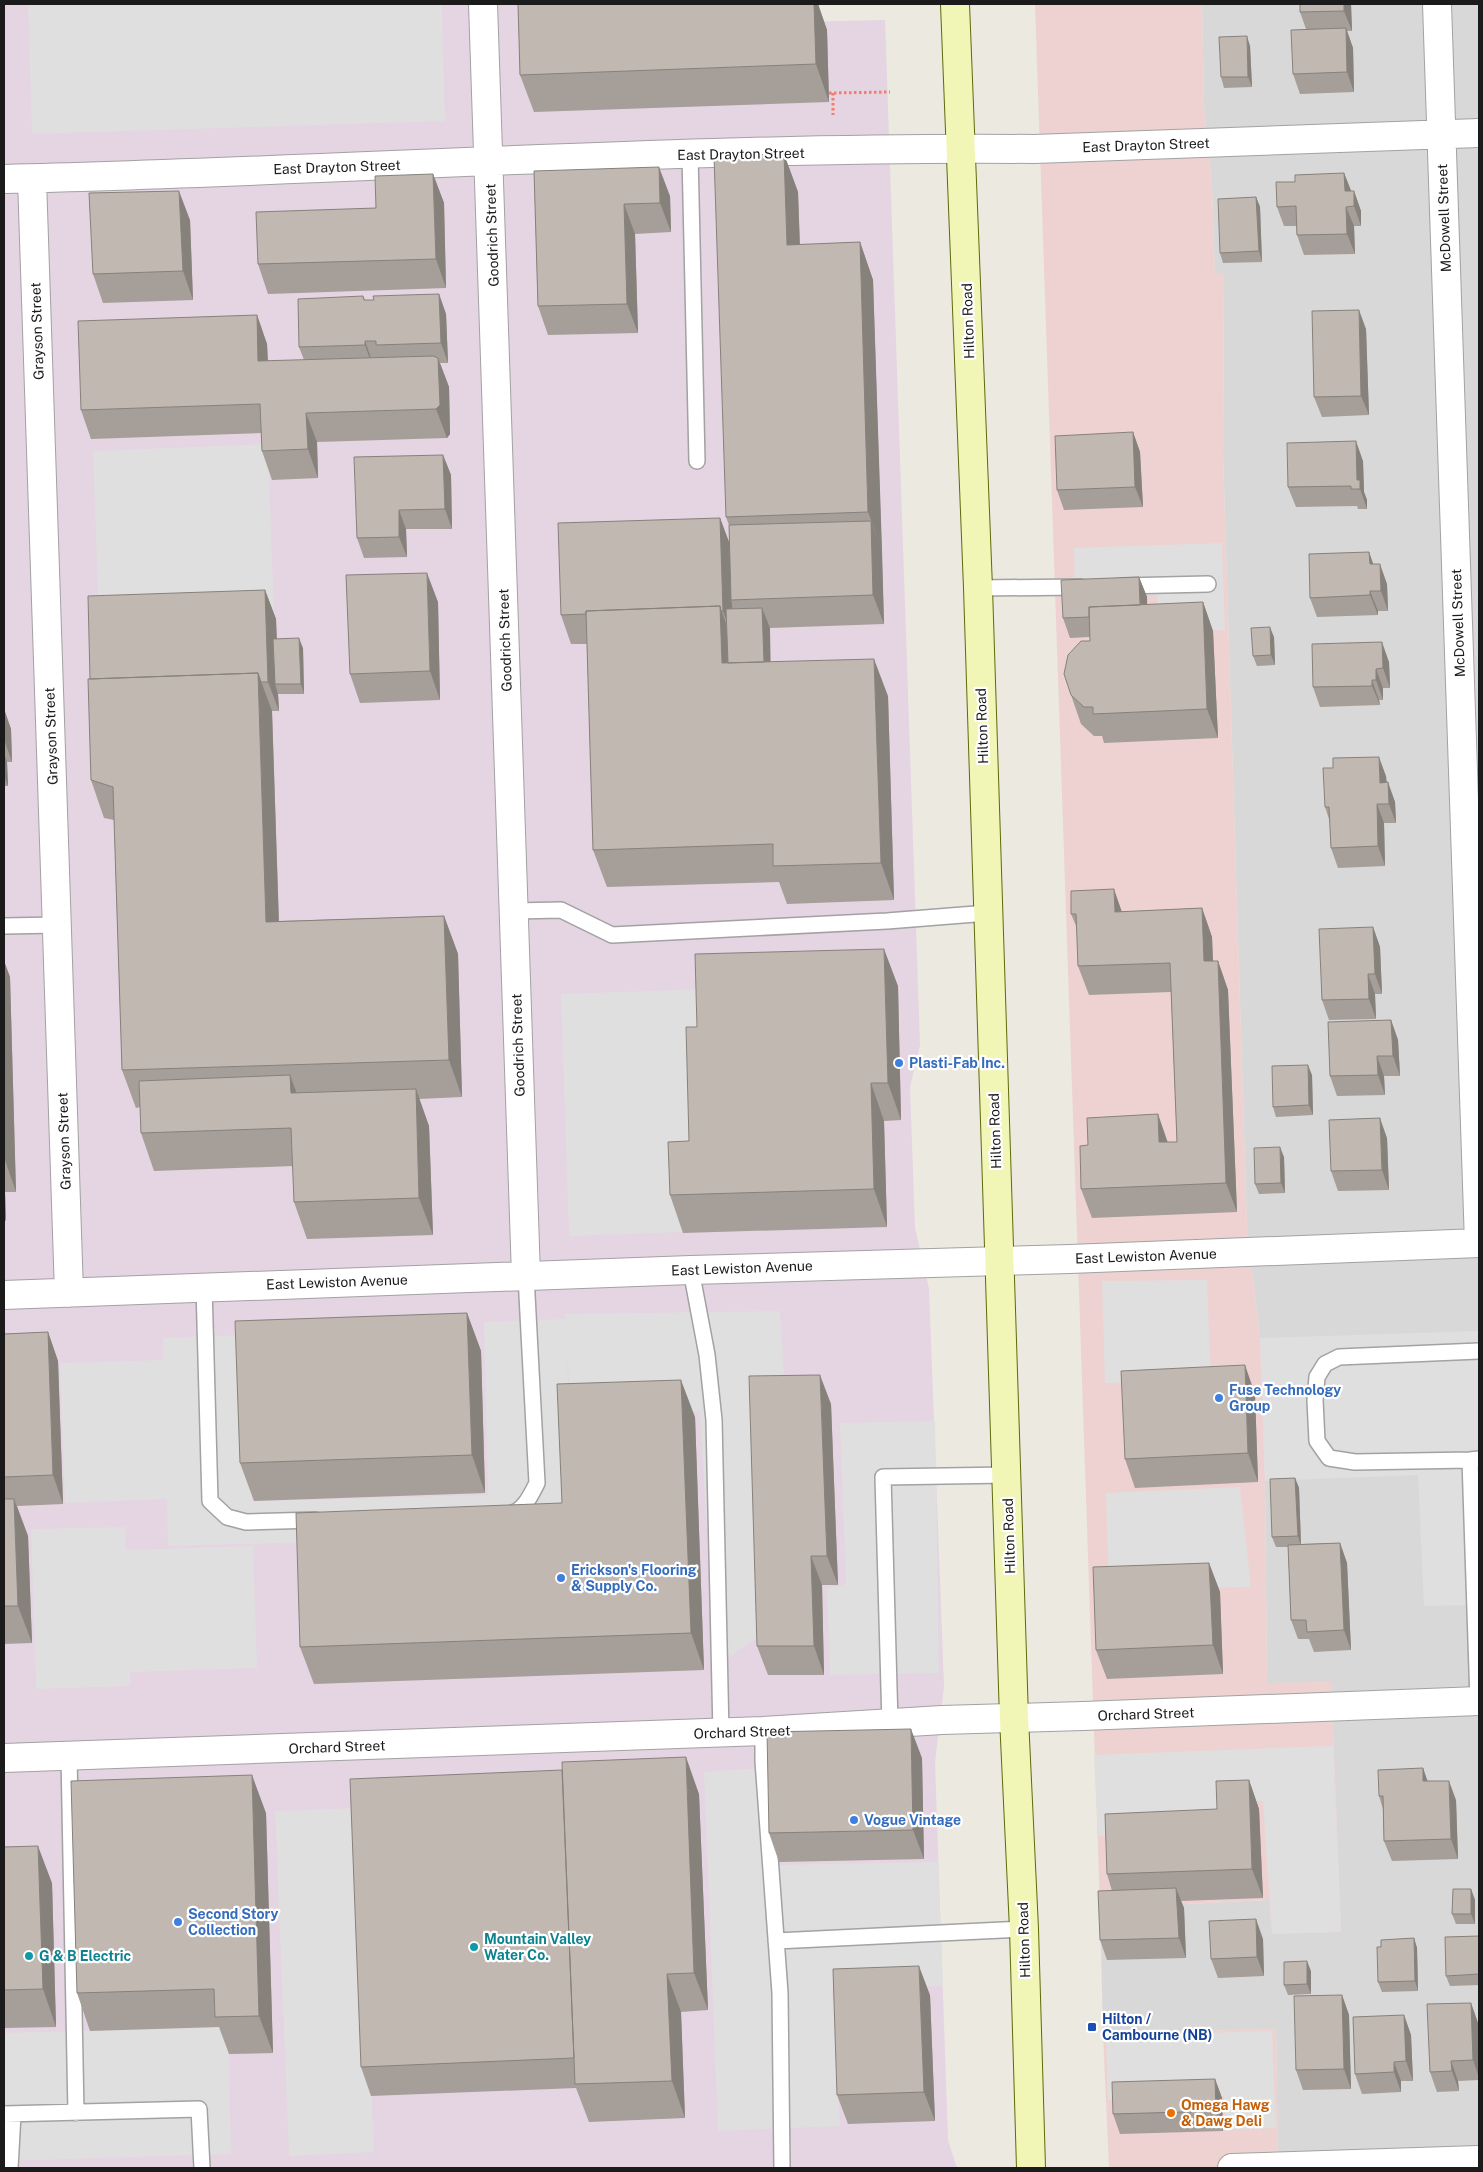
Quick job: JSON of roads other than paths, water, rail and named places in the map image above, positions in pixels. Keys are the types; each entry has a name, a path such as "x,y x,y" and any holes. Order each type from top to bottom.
{"street":[{"name":"Goodrich Street","path":"483,4 526,1276"},
{"name":"Hilton Road","path":"955,4 978,588 999,1261 1008,1475 1014,1718 1024,1929 1032,2168"},
{"name":"McDowell Street","path":"1437,4 1479,1242"},
{"name":"East Drayton Street","path":"4,180 489,161 960,149 1034,150 1441,136 1479,133"},
{"name":"Grayson Street","path":"32,179 69,1293"},
{"name":"East Lewiston Avenue","path":"4,1295 999,1261 1479,1242"},
{"name":"Orchard Street","path":"4,1758 721,1733 890,1723 1479,1701"},
{"path":"1232,2168 1479,2160"}],"lane":[{"path":"690,155 697,461"},
{"path":"978,588 1208,584"},
{"path":"514,911 561,910 612,935 887,921 988,913"},
{"path":"4,926 57,925"},
{"path":"692,1270 707,1355 714,1420 721,1733"},
{"path":"493,1514 512,1514 529,1500 536,1483 526,1276"},
{"path":"204,1287 210,1501 227,1517 246,1522 325,1520"},
{"path":"1479,1351 1339,1357 1325,1364 1317,1377 1315,1400 1317,1441 1329,1458 1356,1462 1475,1459 1479,1701"},
{"path":"890,1723 882,1477 1008,1475"},
{"path":"763,1731 763,1761 780,1993 782,2168"},
{"path":"69,1756 76,2113"},
{"path":"776,1941 1024,1929"},
{"path":"10,2168 9,2114 199,2109 202,2168"}],"place":[{"name":"Plasti-Fab Inc.","path":"899,1063"},
{"name":"Fuse Technology Group","path":"1219,1398"},
{"name":"Erickson's Flooring & Supply Co.","path":"561,1578"},
{"name":"Vogue Vintage","path":"854,1820"},
{"name":"Second Story Collection","path":"178,1922"},
{"name":"Mountain Valley Water Co.","path":"474,1947"},
{"name":"G & B Electric","path":"29,1956"},
{"name":"Hilton / Cambourne (NB)","path":"1092,2027"},
{"name":"Omega Hawg & Dawg Deli","path":"1171,2113"}]}
